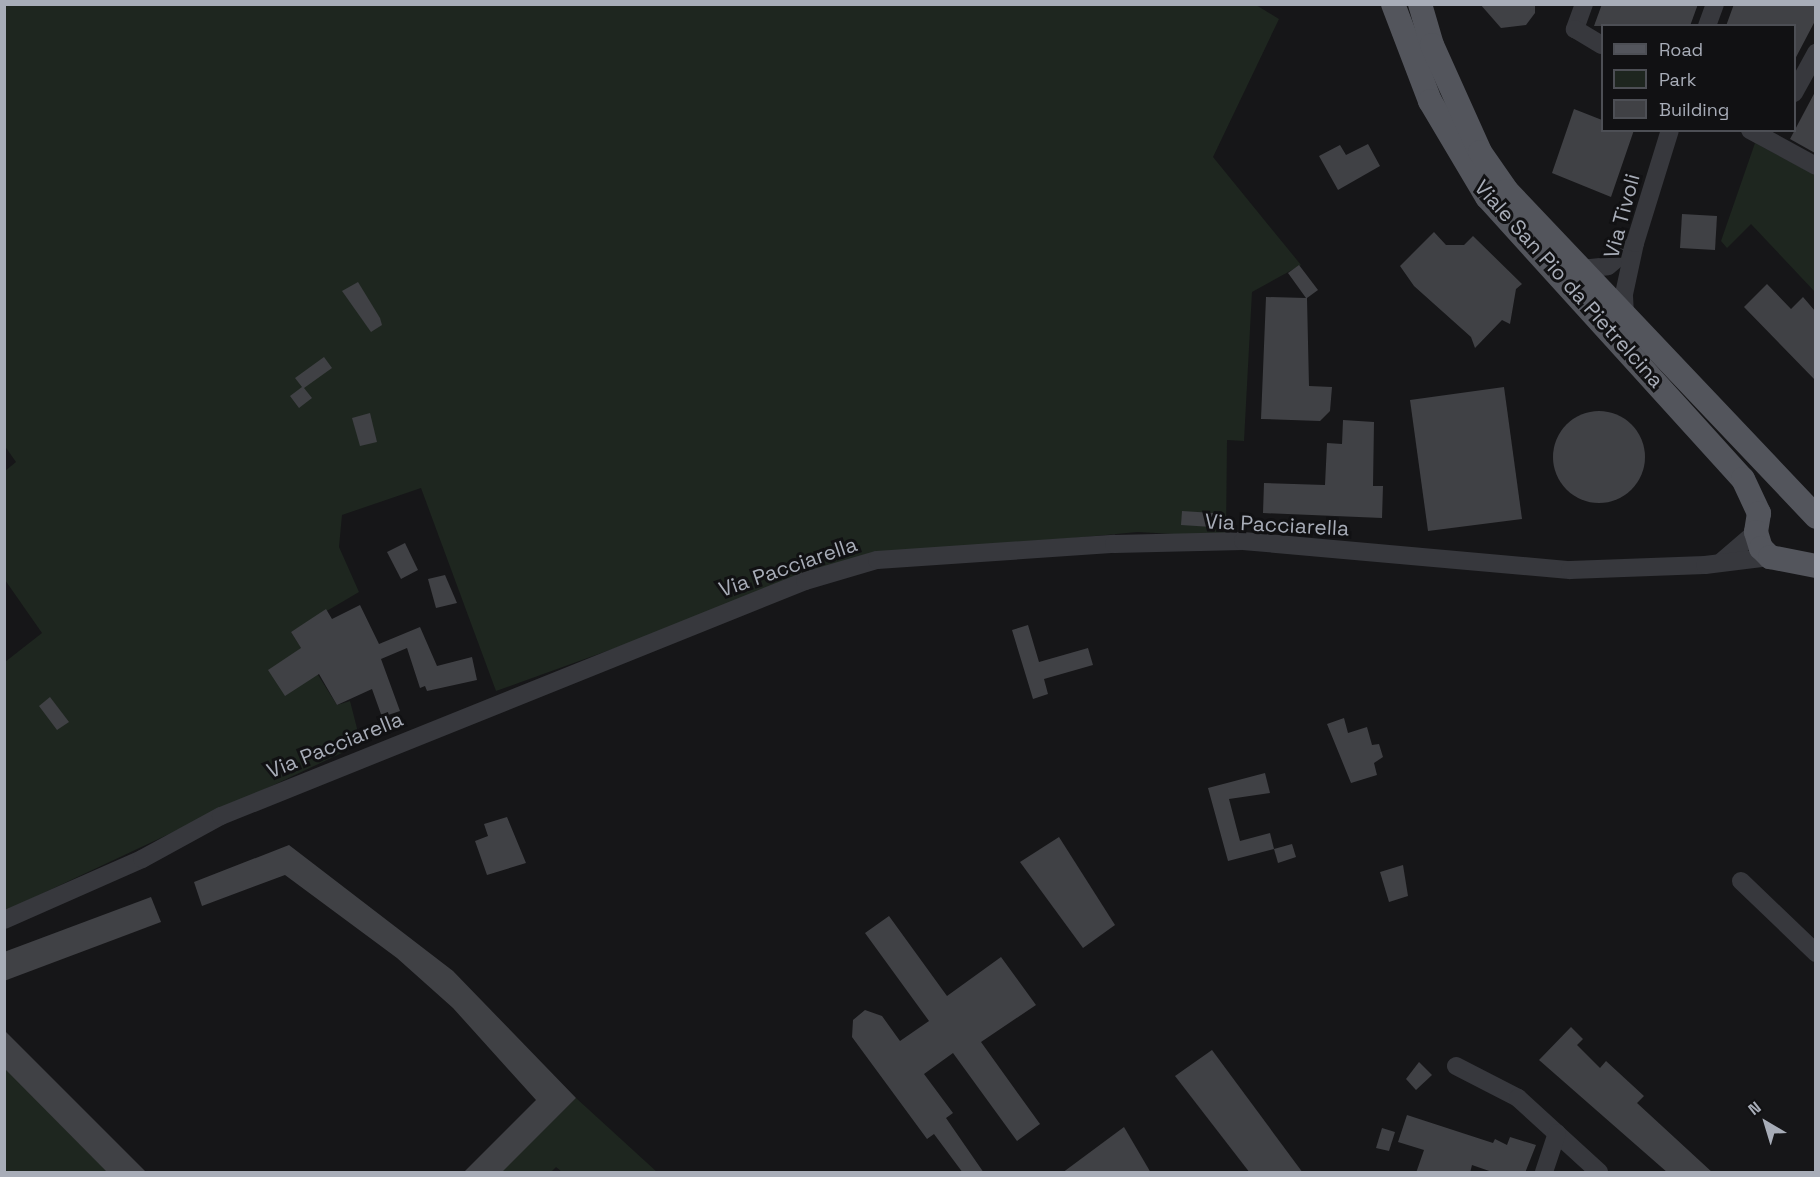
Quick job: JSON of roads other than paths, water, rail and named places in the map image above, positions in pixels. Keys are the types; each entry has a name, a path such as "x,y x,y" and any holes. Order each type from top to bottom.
{"main road":[{"name":"Viale San Pio da Pietrelcina","path":"1393,4 1430,101 1487,197 1743,479 1757,522 1761,548 1770,557"},
{"name":"Viale San Pio da Pietrelcina","path":"1420,4 1432,45 1480,152 1508,191 1815,517"},
{"path":"1757,522 1774,500 1796,498"},
{"path":"1770,557 1815,566"}],"street":[{"path":"1584,4 1575,29 1601,44"},
{"path":"1708,24 1714,4"},
{"path":"1796,89 1815,53"},
{"name":"Via Tivoli","path":"1625,315 1624,294 1635,243 1669,132"},
{"path":"1757,132 1772,136 1815,166"},
{"path":"1581,269 1608,266 1635,243"},
{"path":"1720,563 1757,522"},
{"name":"Via Pacciarella","path":"4,920 142,859 221,816 805,581 877,560 1114,544 1244,541 1570,570 1720,563 1770,557"},
{"path":"1741,881 1815,953"},
{"path":"1456,1066 1504,1089 1557,1133 1599,1173"},
{"path":"1544,1173 1557,1133"}]}
